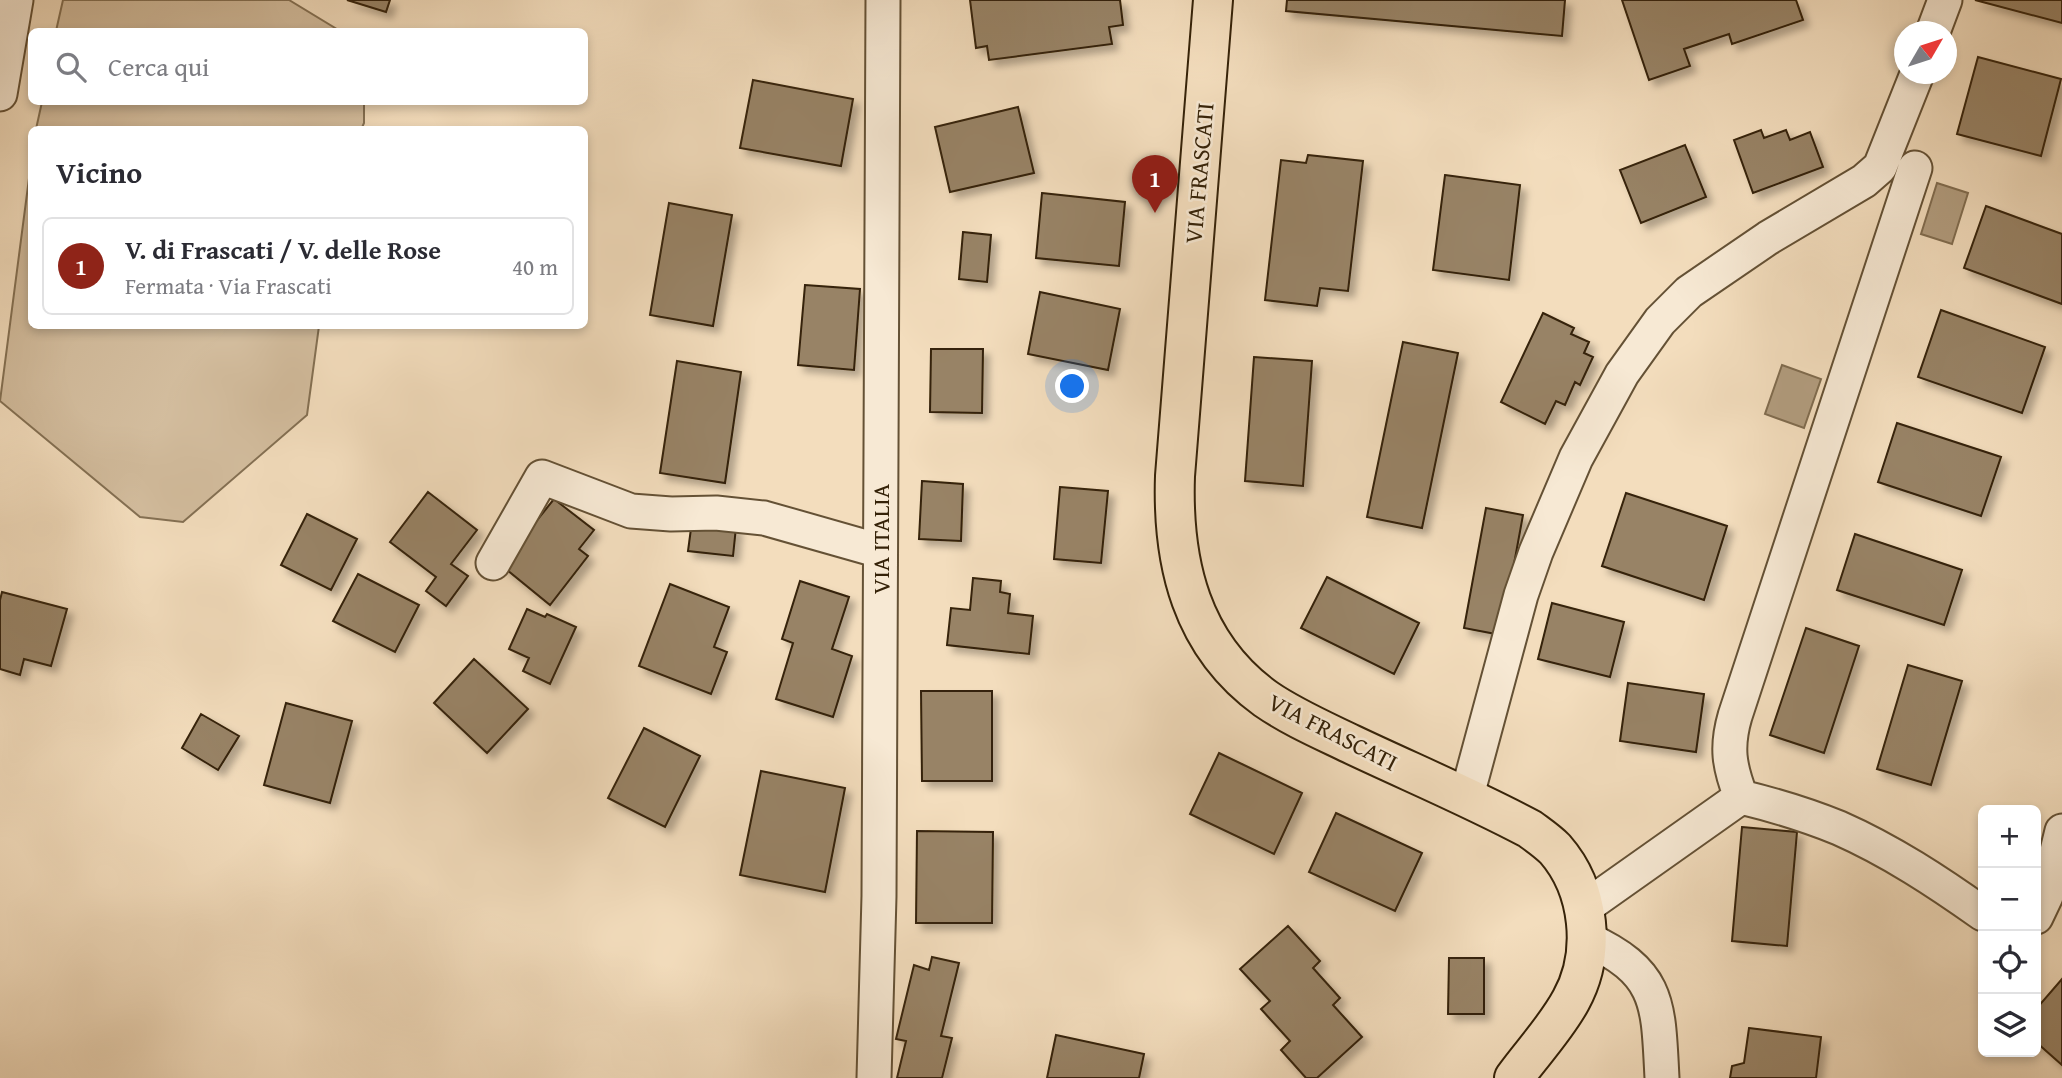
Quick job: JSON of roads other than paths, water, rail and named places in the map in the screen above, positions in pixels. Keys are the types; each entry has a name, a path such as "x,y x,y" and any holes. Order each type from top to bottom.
{"main road":[{"name":"VIA FRASCATI","path":"1213,0 1175,476 1178,552 1194,609 1210,640 1247,684 1303,720 1530,829 1553,847 1573,876 1585,923 1581,975 1570,1002 1514,1078"}],"street":[{"path":"0,94 16,0"},
{"name":"VIA ITALIA","path":"874,1078 879,896 883,0"},
{"path":"1937,21 1945,0"},
{"path":"1466,799 1521,595 1536,552 1576,458 1622,374 1660,321 1689,292 1768,238 1872,174 1886,158 1913,84"},
{"path":"1741,796 1731,767 1729,751 1735,716 1915,168"},
{"path":"493,563 542,477 631,511 716,513 764,518 880,551"},
{"path":"1741,796 1807,816 1861,839 1933,879 1978,910"},
{"path":"1662,1078 1657,1008 1645,982 1624,958 1585,923 1741,796"},
{"path":"2041,906 2062,831"}],"place":[{"name":"V. di Frascati / V. delle Rose","path":"1155,213"}]}
